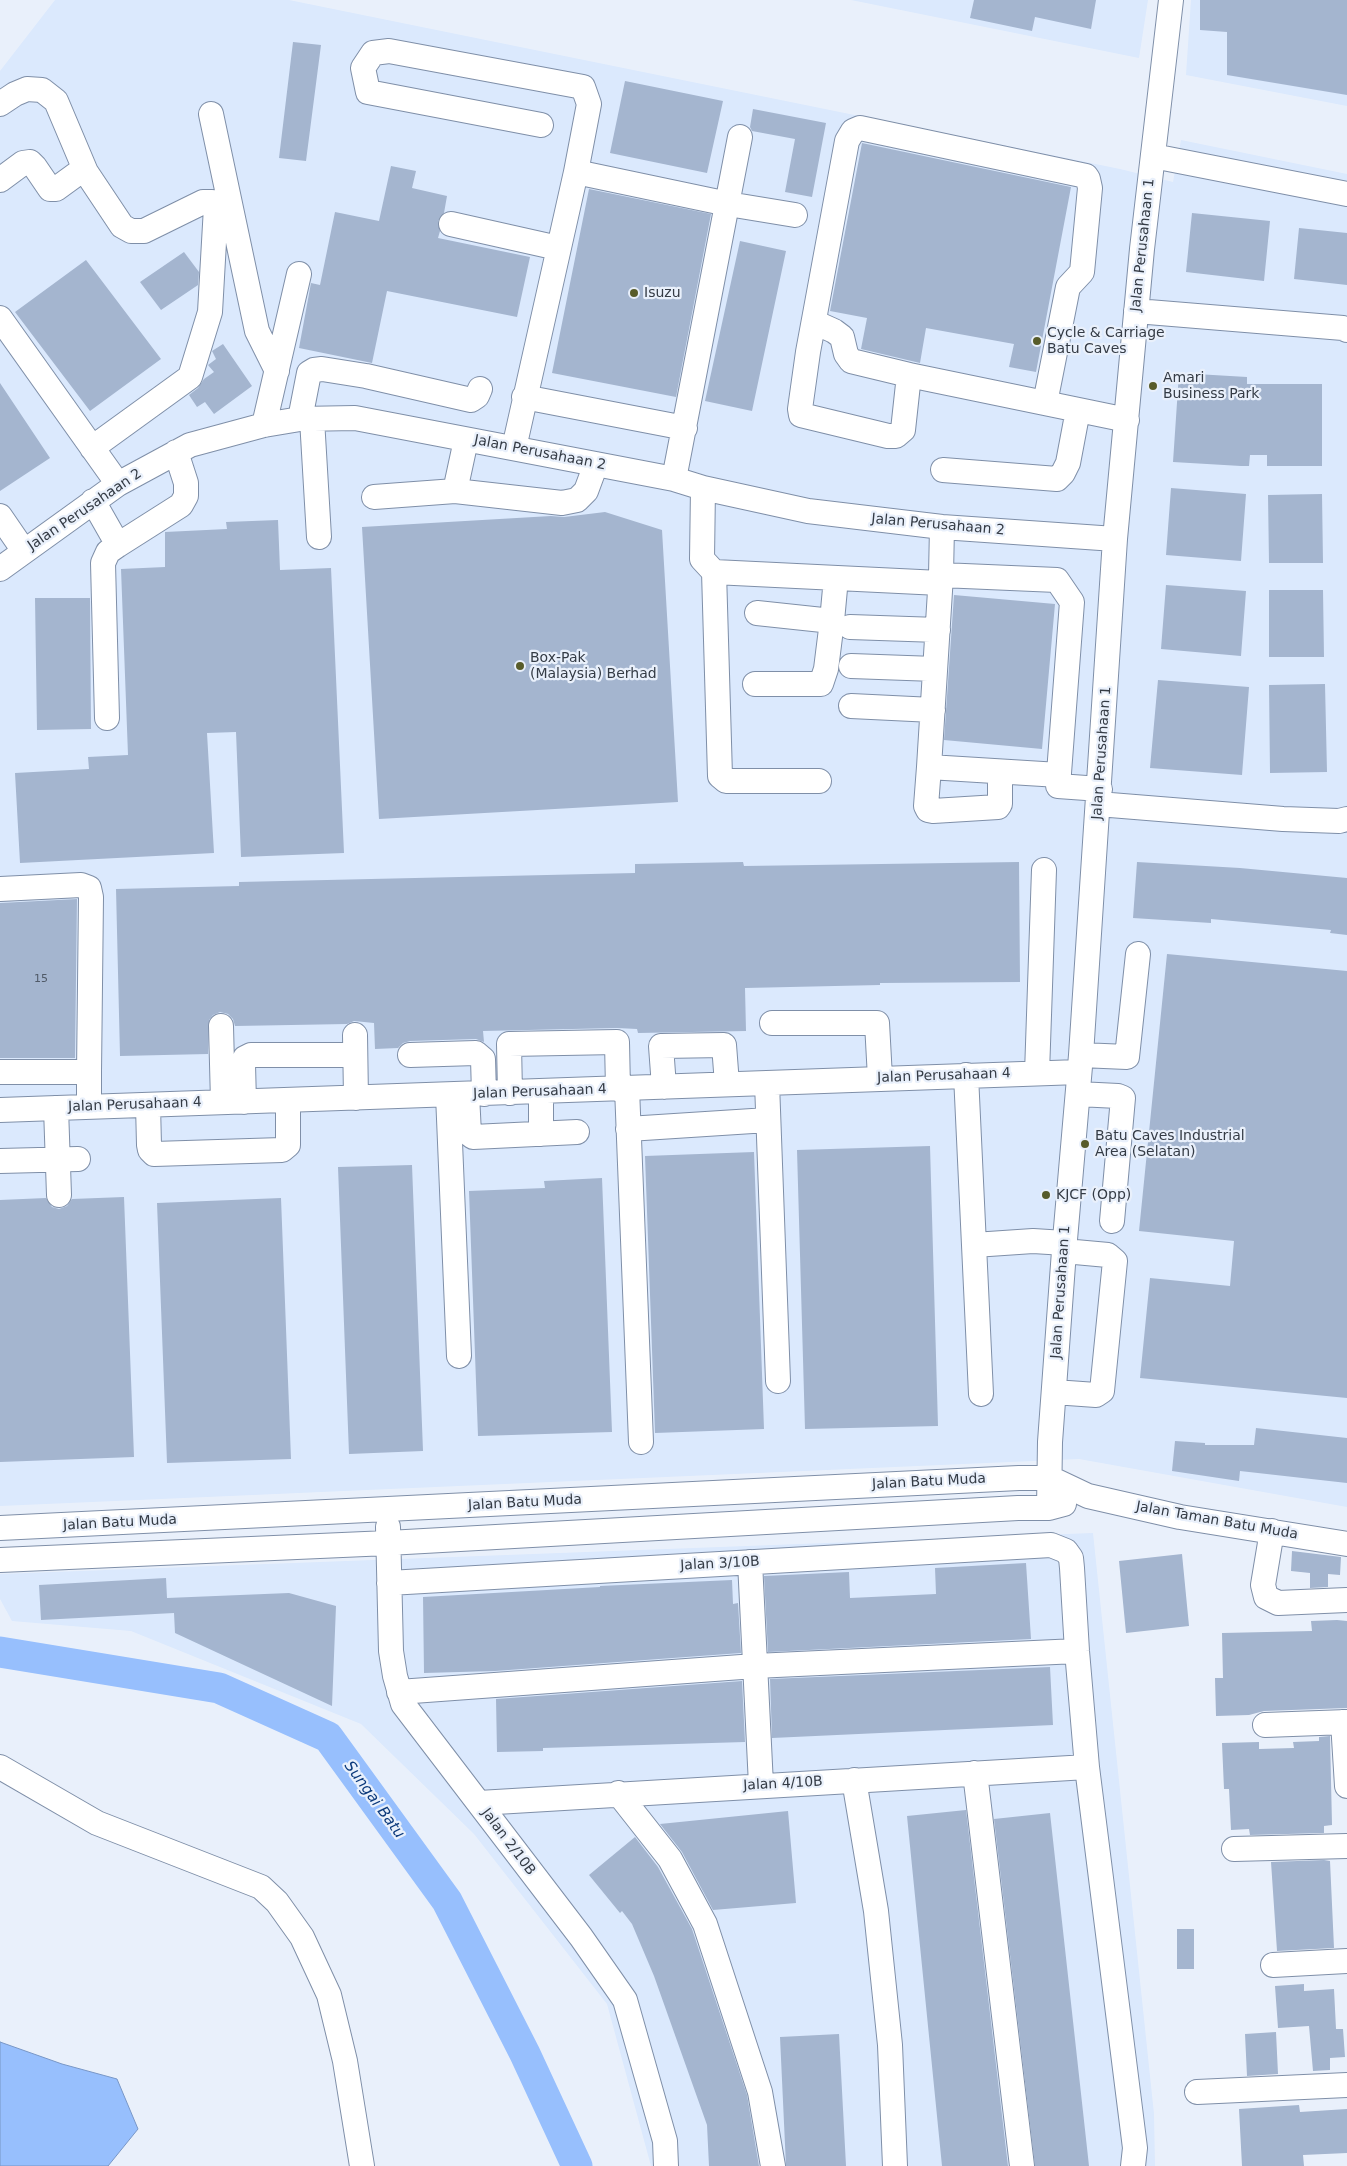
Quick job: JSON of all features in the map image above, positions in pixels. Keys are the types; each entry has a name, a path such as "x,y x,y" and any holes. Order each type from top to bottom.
{"street":[{"name":"Jalan Perusahaan 1","path":"1049,1508 1054,1392 1064,1247 1079,1074 1116,539 1136,311 1171,0"},
{"path":"514,448 576,172 589,104 583,87 390,51 373,53 363,68 368,92 541,125"},
{"path":"0,104 27,89 42,90 56,101 86,172 122,226 132,231 144,231 203,202 212,202 216,207 210,312 190,377 92,448"},
{"path":"211,114 257,331 277,371"},
{"path":"910,375 903,430 896,436 888,436 801,415 800,409 814,322 847,140 854,131 860,128 1086,176 1090,188 1082,272 1068,287 1045,403"},
{"path":"674,479 740,137"},
{"path":"1153,156 1347,194"},
{"path":"0,180 23,163 30,162 50,189 56,189 78,173 86,172"},
{"path":"576,172 728,204 795,215"},
{"path":"451,224 558,248"},
{"path":"264,425 299,274"},
{"path":"1136,311 1343,328 1347,330"},
{"path":"0,318 118,484"},
{"path":"814,322 834,330 842,337 846,354 851,361 1126,420"},
{"path":"319,537 306,419 309,373 314,370 322,370 366,376 471,400 477,396 480,389"},
{"path":"524,397 684,428"},
{"path":"943,470 1057,479 1063,473 1068,463 1078,410"},
{"name":"Jalan Perusahaan 2","path":"0,569 118,484 190,444 264,425 306,419 355,418 674,479 703,488 808,511 942,527 1116,539"},
{"path":"455,491 466,440"},
{"path":"107,718 103,563 108,552 181,505 186,496 186,483 176,452"},
{"path":"374,496 455,491 562,503 577,500 586,491 596,464"},
{"path":"703,488 702,559 714,572 720,776 726,782 819,782"},
{"path":"93,501 118,545"},
{"path":"0,516 24,550"},
{"path":"942,527 941,579 926,806 928,810 933,811 998,807 1000,804 1000,772"},
{"path":"714,572 836,578 1057,580 1072,602 1058,786 1099,796 1283,819 1347,820"},
{"path":"755,684 821,684 841,624 836,578"},
{"path":"757,613 841,624 938,630"},
{"path":"850,666 935,669"},
{"path":"850,706 933,710"},
{"path":"930,767 1059,775"},
{"path":"1037,1073 1044,870"},
{"path":"0,889 81,885 89,888 91,897 89,1107"},
{"path":"1079,1074 1126,1057 1138,954"},
{"path":"772,1023 877,1022 880,1078"},
{"path":"221,1026 233,1102"},
{"path":"510,1093 509,1044 617,1042 628,1129 641,1442"},
{"path":"233,1102 245,1058 251,1055 355,1045 356,1098"},
{"path":"664,1087 661,1046 724,1045 727,1084"},
{"path":"410,1055 476,1053 483,1059 467,1094 459,1356"},
{"path":"0,1072 88,1072"},
{"path":"1079,1074 1123,1098 1112,1221"},
{"name":"Jalan Perusahaan 4","path":"0,1110 541,1092 966,1075 1079,1074"},
{"path":"966,1075 980,1394"},
{"path":"767,1083 778,1381"},
{"path":"541,1092 541,1134"},
{"path":"467,1094 469,1134 473,1137 577,1132"},
{"path":"148,1105 150,1150 154,1154 282,1150 288,1145 288,1100"},
{"path":"56,1108 68,1160 59,1196"},
{"path":"628,1129 768,1120"},
{"path":"0,1160 68,1160"},
{"path":"974,1245 1033,1241 1108,1255 1115,1261 1102,1391 1096,1395 1054,1392"},
{"name":"Jalan Taman Batu Muda","path":"1050,1478 1088,1496 1180,1517 1347,1544"},
{"name":"Jalan Batu Muda","path":"0,1528 1050,1478"},
{"name":"Jalan Taman Batu Muda","path":"1049,1508 1088,1496"},
{"path":"0,1560 388,1543 1008,1508 1049,1508"},
{"name":"Jalan 2/10B","path":"387,1510 391,1651 403,1704 581,1937 625,2000 665,2141 666,2166"},
{"path":"1272,1531 1264,1585 1266,1597 1278,1603 1347,1600"},
{"name":"Jalan 3/10B","path":"389,1583 1051,1545 1066,1551 1070,1558 1077,1651"},
{"path":"750,1562 762,1785"},
{"path":"399,1692 755,1666 1077,1651 1087,1767 1135,2148 1133,2166"},
{"path":"1265,1725 1345,1722 1347,1786"},
{"path":"0,1767 97,1823 261,1888 277,1902 302,1937 328,1996 345,2061 362,2166"},
{"name":"Jalan 4/10B","path":"478,1803 618,1793 1087,1767"},
{"path":"975,1773 1022,2166"},
{"path":"854,1780 876,1912 890,2045 895,2166"},
{"path":"618,1793 670,1859 706,1924 760,2092 773,2166"},
{"path":"1234,1848 1347,1846"},
{"path":"1273,1966 1347,1960"},
{"path":"1197,2092 1347,2085"}],"shaded area":[{"path":"55,0 289,0 1120,169 1173,182 1181,140 1347,174 1347,1507 1079,1459 0,1506 0,71"},
{"path":"851,0 1148,0 1139,58"},
{"path":"1191,0 1347,0 1347,106 1186,75"},
{"path":"1093,1533 1154,2114 1155,2166 651,2166 607,2004 474,1834 361,1724 131,1631 12,1621 0,1599 0,1574"}],"water":[{"path":"0,2042 62,2064 117,2079 138,2129 108,2166 0,2166"}],"building":[{"path":"974,0 1096,0 1091,29 1035,17 1032,31 970,18"},
{"path":"1200,0 1347,0 1347,95 1227,75 1227,32 1200,30"},
{"path":"293,42 321,45 306,161 279,158"},
{"path":"625,81 723,101 707,173 610,153"},
{"path":"753,109 826,123 812,197 785,192 795,139 752,131 750,127"},
{"path":"862,143 1071,187 1036,372 1009,367 1014,344 926,328 920,363 861,349 867,318 830,311"},
{"path":"391,166 416,171 412,188 447,196 444,213 438,221 440,231 438,238 530,257 517,317 387,291 372,363 299,348 311,283 320,285 335,212 379,221"},
{"name":"Isuzu","path":"589,189 711,214 676,397 552,373"},
{"path":"1192,213 1270,221 1264,281 1186,272"},
{"path":"1299,228 1347,233 1347,285 1294,279"},
{"path":"740,241 786,251 752,411 705,401"},
{"path":"184,252 199,272 198,285 161,310 140,282"},
{"path":"86,260 161,359 90,411 15,312"},
{"path":"223,344 252,386 214,414 205,402 197,407 189,395 198,388 204,379 214,372 208,365 216,359 212,351"},
{"path":"1179,373 1247,377 1247,384 1322,384 1322,466 1267,466 1267,455 1250,455 1249,466 1173,462"},
{"path":"0,383 50,458 0,491"},
{"path":"1171,488 1246,494 1241,561 1166,555"},
{"path":"1322,494 1323,563 1269,563 1268,495"},
{"name":"Box-Pak (Malaysia) Berhad","path":"605,512 662,530 678,802 379,819 362,527 551,516 564,517"},
{"path":"278,520 280,570 331,568 344,853 241,857 236,732 207,733 214,853 20,863 15,773 89,769 88,757 128,755 121,569 165,567 165,532 227,529 226,522"},
{"path":"1166,585 1246,591 1241,656 1161,649"},
{"path":"1269,590 1323,590 1324,657 1269,657"},
{"path":"954,595 1055,604 1042,749 944,740"},
{"path":"35,598 90,598 91,729 37,730"},
{"path":"1158,680 1249,687 1242,775 1150,768"},
{"path":"1325,684 1327,772 1270,773 1269,685"},
{"path":"743,862 744,866 1019,862 1020,982 880,983 880,985 745,988 746,1031 638,1033 637,1029 617,1028 483,1031 484,1042 476,1039 410,1041 403,1043 398,1048 375,1049 374,1023 354,1021 347,1024 235,1026 233,1019 228,1014 220,1012 213,1015 209,1020 208,1054 120,1056 116,889 239,886 239,882 635,873 635,864"},
{"path":"1137,862 1240,868 1347,878 1347,935 1330,933 1331,930 1211,919 1211,923 1133,918"},
{"path":"77,899 75,1058 0,1058 0,903"},
{"path":"1167,954 1347,971 1347,1398 1140,1378 1150,1278 1230,1286 1234,1241 1139,1231"},
{"path":"930,1146 938,1426 805,1429 797,1150"},
{"path":"754,1152 764,1429 655,1433 645,1156"},
{"path":"412,1165 423,1451 349,1454 338,1167"},
{"path":"602,1178 612,1432 478,1436 469,1191 545,1188 544,1181"},
{"path":"124,1197 134,1457 0,1462 0,1200 46,1198 52,1207 59,1209 67,1206 72,1199"},
{"path":"281,1198 291,1459 167,1463 157,1203"},
{"path":"1256,1428 1347,1438 1347,1483 1240,1471 1239,1481 1172,1471 1175,1441 1205,1443 1205,1445 1254,1445"},
{"path":"1292,1551 1341,1557 1340,1575 1328,1574 1328,1587 1310,1588 1310,1573 1291,1571"},
{"path":"1182,1554 1189,1626 1126,1633 1119,1561"},
{"path":"1026,1563 1031,1639 768,1652 764,1576 849,1572 850,1598 936,1594 935,1568"},
{"path":"166,1578 167,1598 289,1593 336,1606 332,1706 175,1633 174,1613 41,1620 39,1585"},
{"path":"732,1580 733,1604 738,1603 741,1653 495,1671 424,1673 423,1597"},
{"path":"1311,1621 1347,1621 1347,1708 1264,1711 1249,1715 1216,1716 1215,1678 1223,1678 1222,1633 1312,1631"},
{"path":"1050,1667 1053,1725 772,1738 770,1679"},
{"path":"742,1681 745,1742 543,1748 543,1751 497,1752 496,1699"},
{"path":"1330,1736 1332,1825 1324,1826 1324,1833 1250,1835 1249,1829 1231,1830 1229,1789 1224,1789 1222,1743 1259,1742 1259,1749 1294,1748 1293,1742 1319,1741 1319,1737"},
{"path":"966,1810 1008,2166 942,2166 907,1816"},
{"path":"788,1811 796,1903 713,1910 682,1852 660,1824"},
{"path":"1050,1813 1089,2166 1035,2166 994,1819"},
{"path":"635,1837 658,1867 692,1929 747,2095 759,2166 709,2166 707,2125 654,1976 632,1924 622,1911 620,1913 589,1875"},
{"path":"1330,1861 1334,1948 1277,1951 1271,1862"},
{"path":"1177,1929 1194,1929 1194,1969 1177,1969"},
{"path":"1304,1984 1304,1991 1334,1989 1336,2029 1343,2029 1345,2057 1330,2058 1330,2070 1313,2071 1309,2026 1278,2028 1275,1986"},
{"path":"1276,2032 1278,2074 1247,2076 1245,2034"},
{"path":"839,2034 846,2166 786,2166 780,2037"},
{"path":"1299,2105 1300,2112 1347,2109 1347,2153 1303,2155 1304,2166 1242,2166 1239,2109"}],"waterway":[{"name":"Sungai Batu","path":"0,1652 219,1688 328,1737 447,1901 525,2054 577,2166"}],"place":[{"name":"Isuzu","path":"634,293"},
{"name":"Cycle & Carriage Batu Caves","path":"1037,341"},
{"name":"Amari Business Park","path":"1153,386"},
{"name":"Box-Pak (Malaysia) Berhad","path":"520,666"},
{"name":"Batu Caves Industrial Area (Selatan)","path":"1085,1144"},
{"name":"KJCF (Opp)","path":"1046,1195"}]}
